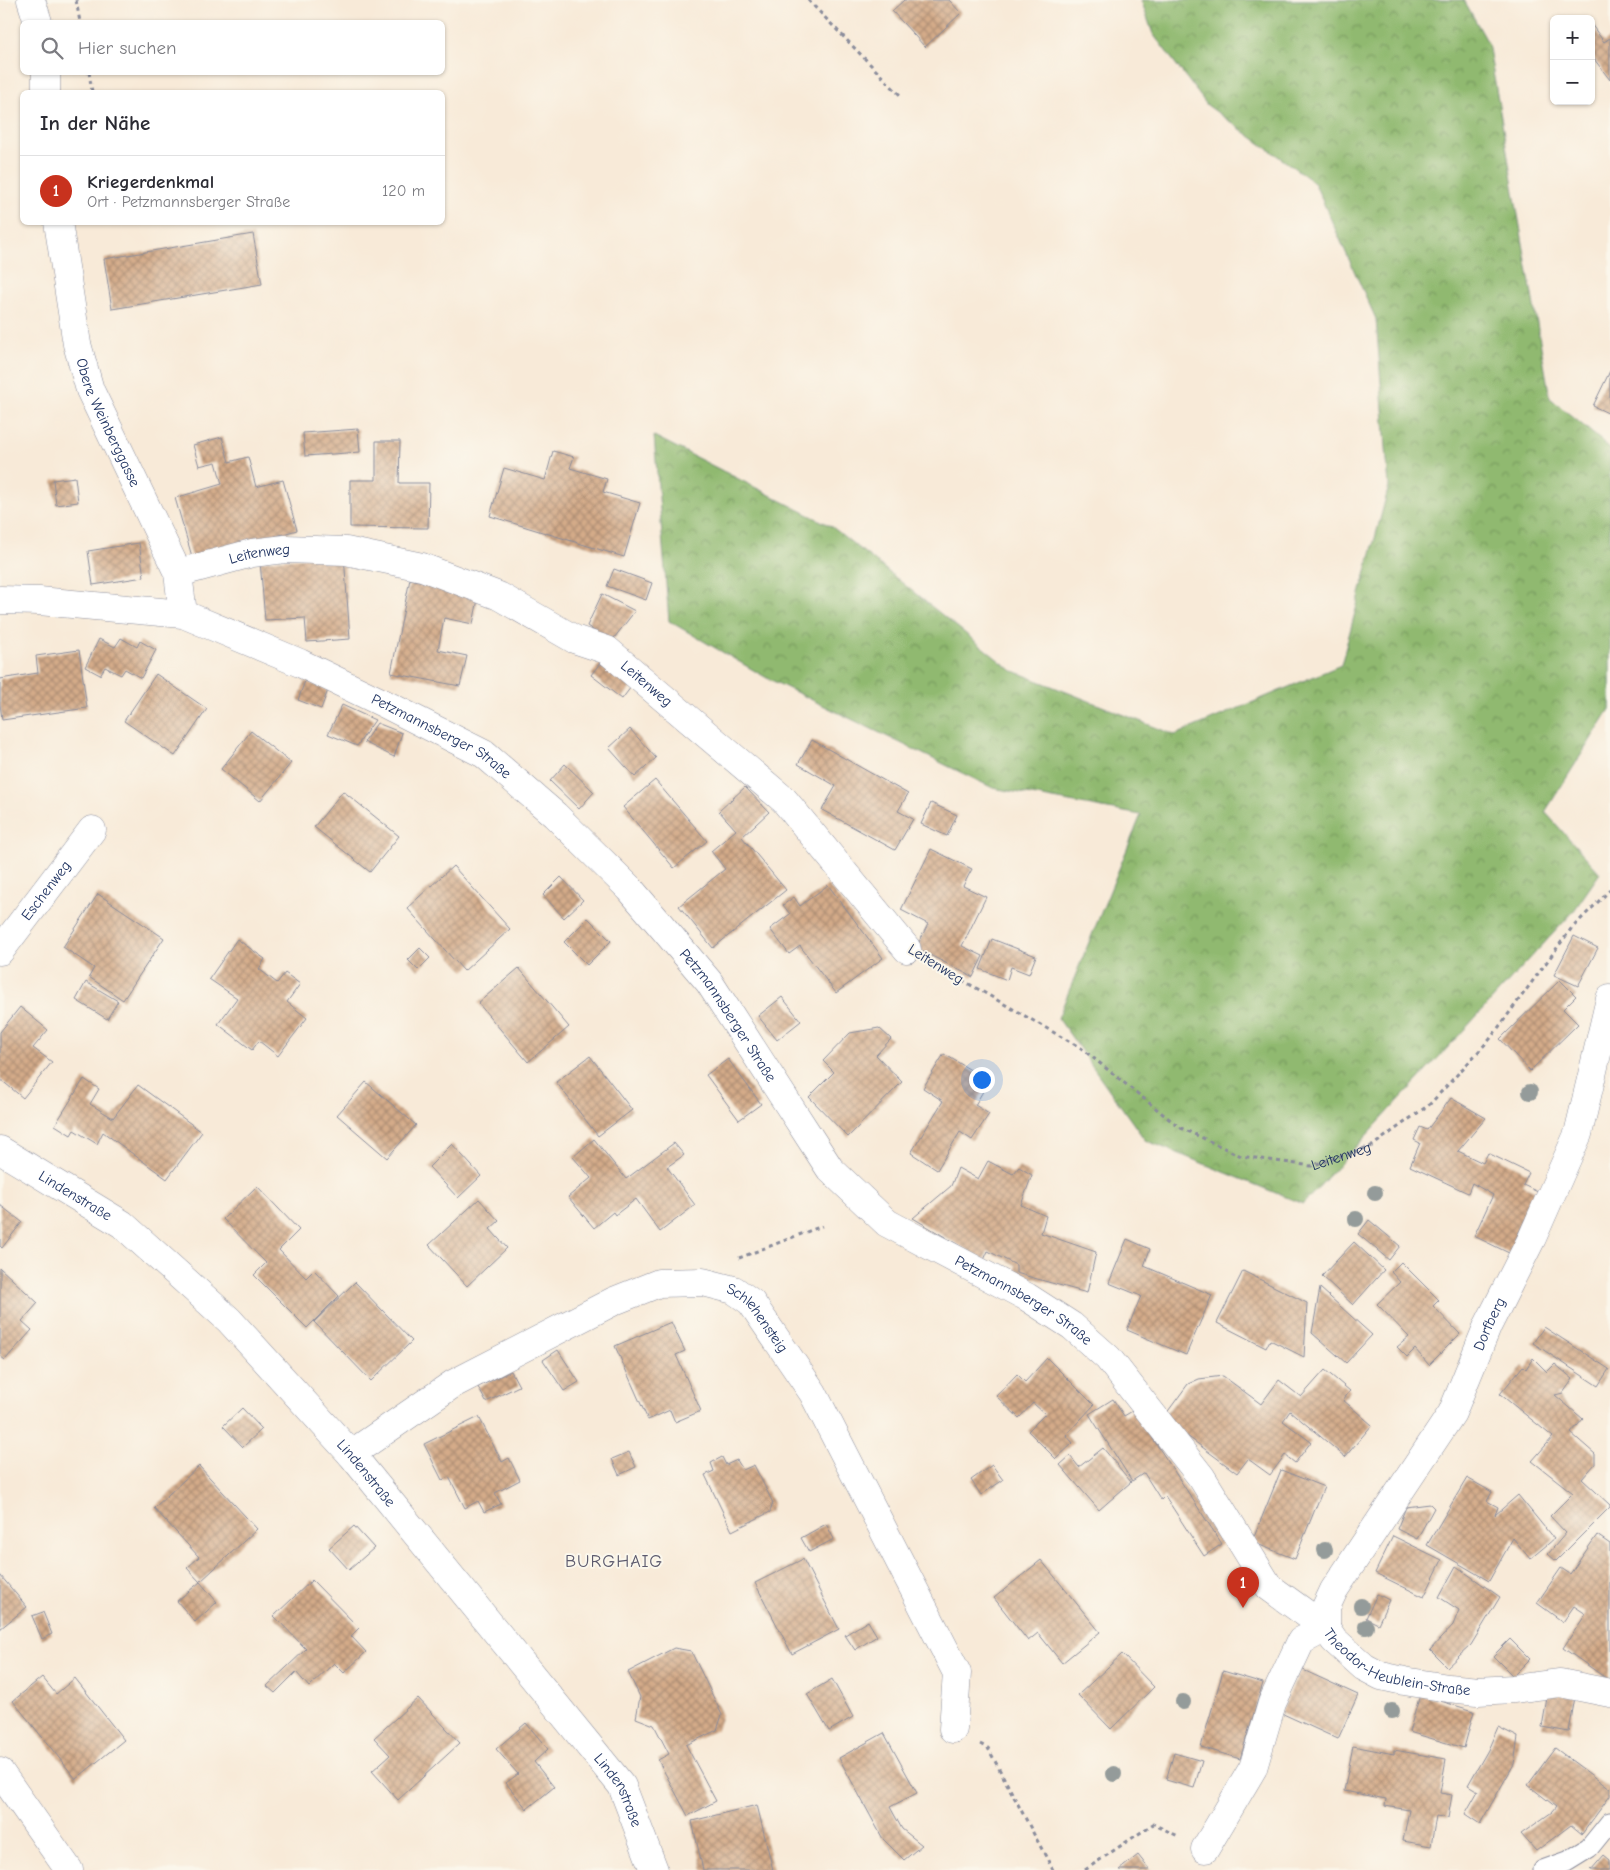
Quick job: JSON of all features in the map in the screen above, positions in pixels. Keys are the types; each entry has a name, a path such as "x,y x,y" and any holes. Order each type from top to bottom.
{"street":[{"path":"31,0 37,20"},
{"path":"46,75 46,90"},
{"name":"Obere Weinberggasse","path":"58,225 76,344 90,390 178,573 183,614"},
{"name":"Leitenweg","path":"178,573 252,553 285,549 346,551 422,567 490,592 574,639 607,650 784,800 907,949"},
{"name":"Petzmannsberger Straße","path":"0,600 39,601 183,614 300,663 484,754 555,814 630,889 709,982 830,1169 888,1223 1027,1297 1072,1326 1108,1358 1202,1478 1269,1587 1326,1628"},
{"name":"Eschenweg","path":"0,951 92,830"},
{"name":"Dorfberg","path":"1326,1628 1326,1607 1334,1590 1452,1413 1488,1326 1532,1238 1578,1134 1610,999"},
{"name":"Lindenstraße","path":"0,1150 122,1224 229,1320 352,1454 622,1786 654,1870"},
{"name":"Schlehensteig","path":"352,1454 453,1384 614,1301 659,1283 703,1282 734,1290 751,1302 813,1393 957,1673 953,1729"},
{"name":"Theodor-Heublein-Straße","path":"1205,1849 1253,1768 1272,1703 1301,1641 1326,1628 1334,1640 1364,1667 1381,1676 1448,1688 1478,1691 1560,1683 1610,1693"},
{"path":"0,1772 68,1870"}],"lane":[{"path":"1542,1870 1568,1861 1589,1848 1610,1822"}],"path":[{"path":"76,0 80,20"},
{"path":"808,0 901,96"},
{"path":"89,75 92,90"},
{"name":"Leitenweg","path":"907,949 1081,1048 1179,1127 1241,1156 1311,1166 1372,1146 1430,1104 1490,1039 1571,929 1610,890"},
{"path":"703,1282 709,1269 822,1226"},
{"path":"953,1729 988,1748 1053,1870"},
{"path":"1085,1870 1153,1824 1205,1849"}],"green space":[{"path":"1141,0 1464,0 1488,43 1550,398 1610,448 1610,709 1545,812 1600,873 1573,912 1303,1204 1145,1140 1058,1018 1141,815 993,788 767,678 669,621 654,436 831,526 1011,670 1175,735 1341,665 1389,486 1376,319 1314,182 1207,105 1153,34"}],"building":[{"path":"904,0 949,0 961,13 925,47 892,11"},
{"path":"1595,30 1604,42 1610,38 1610,80 1595,60"},
{"path":"253,234 262,284 112,309 104,259"},
{"path":"1610,371 1610,414 1593,406"},
{"path":"358,429 360,452 305,456 303,433"},
{"path":"222,437 229,462 248,457 256,487 283,480 297,530 193,560 175,498 222,484 216,462 199,466 193,445"},
{"path":"376,441 400,441 399,483 429,483 428,528 350,527 350,480 376,480"},
{"path":"553,451 574,457 570,468 607,479 603,492 640,503 624,557 490,516 504,468 545,480"},
{"path":"75,477 78,502 56,505 53,480"},
{"path":"139,543 144,577 93,585 88,551"},
{"path":"344,555 350,639 307,642 305,618 265,620 260,561"},
{"path":"614,569 652,583 646,600 607,586"},
{"path":"410,579 479,594 473,624 444,618 438,650 467,656 460,686 391,673"},
{"path":"602,594 635,611 611,642 587,626"},
{"path":"121,638 137,647 140,641 156,650 141,678 125,669 121,675 105,667 100,675 85,667 99,639 115,647"},
{"path":"79,650 87,708 2,720 0,679 38,673 36,656"},
{"path":"600,663 631,687 622,699 591,675"},
{"path":"156,674 207,709 175,756 124,721"},
{"path":"305,681 328,690 321,709 298,700"},
{"path":"342,705 375,720 357,746 328,734"},
{"path":"377,723 402,733 394,757 364,742"},
{"path":"630,729 656,758 635,777 609,748"},
{"path":"251,731 291,763 260,801 221,769"},
{"path":"812,740 908,794 898,811 913,819 895,850 822,810 836,786 798,764"},
{"path":"565,764 594,792 579,809 550,781"},
{"path":"655,780 707,841 674,868 623,807"},
{"path":"745,787 769,812 742,837 786,890 713,948 679,906 725,869 711,851 736,830 719,811"},
{"path":"343,791 399,836 370,872 314,827"},
{"path":"931,803 957,815 947,836 921,824"},
{"path":"931,849 972,869 963,886 986,897 962,946 983,956 973,977 916,948 928,924 901,910"},
{"path":"453,866 510,929 464,971 407,908"},
{"path":"561,877 583,900 564,918 543,895"},
{"path":"828,885 883,958 836,993 800,946 789,954 770,929 790,914 783,905 794,897 800,906"},
{"path":"98,894 164,938 123,1000 89,977 94,968 63,947"},
{"path":"588,918 611,941 587,965 564,942"},
{"path":"1574,936 1598,948 1578,986 1554,975"},
{"path":"237,939 265,959 259,969 277,983 285,973 300,984 287,1002 307,1018 278,1056 259,1041 252,1050 218,1024 237,998 209,979"},
{"path":"992,939 1036,956 1029,974 1011,967 1007,980 980,969"},
{"path":"420,948 430,958 418,970 408,960"},
{"path":"519,968 569,1027 528,1062 478,1003"},
{"path":"1560,980 1576,996 1563,1009 1578,1024 1530,1071 1500,1039"},
{"path":"86,982 118,1001 107,1019 76,1000"},
{"path":"782,997 801,1021 777,1040 758,1016"},
{"path":"20,1007 48,1030 33,1048 52,1062 23,1098 0,1079 0,1032"},
{"path":"879,1028 891,1039 876,1055 902,1082 848,1137 809,1097 834,1072 823,1061 850,1033"},
{"path":"944,1054 989,1081 975,1105 989,1114 972,1140 960,1132 937,1170 911,1153 943,1101 923,1088"},
{"path":"590,1056 632,1110 598,1136 556,1082"},
{"path":"728,1059 761,1104 739,1120 706,1075"},
{"path":"84,1079 99,1089 90,1104 113,1118 138,1085 202,1132 167,1179 103,1132 97,1144 74,1130 71,1135 55,1125"},
{"path":"366,1082 416,1125 387,1158 337,1115"},
{"path":"1451,1098 1486,1118 1458,1151 1483,1163 1488,1153 1529,1173 1523,1185 1538,1192 1509,1253 1474,1236 1493,1195 1472,1183 1468,1193 1410,1166 1420,1143 1414,1140 1420,1127 1427,1130"},
{"path":"594,1139 626,1179 674,1143 684,1155 667,1167 695,1205 660,1232 636,1199 615,1215 613,1212 594,1228 568,1197 591,1178 573,1157"},
{"path":"452,1144 481,1176 458,1198 429,1167"},
{"path":"988,1161 1013,1174 1019,1167 1032,1175 1021,1205 1046,1216 1041,1233 1096,1252 1087,1293 1016,1273 1016,1265 988,1251 984,1260 913,1218 951,1186 958,1168 978,1179"},
{"path":"257,1186 299,1230 279,1250 306,1278 314,1270 339,1296 307,1328 254,1275 266,1263 223,1219"},
{"path":"479,1199 499,1221 490,1229 507,1248 467,1286 429,1245"},
{"path":"0,1205 22,1222 2,1248 0,1246"},
{"path":"1369,1220 1400,1246 1389,1260 1358,1234"},
{"path":"1127,1239 1150,1249 1144,1266 1212,1295 1186,1355 1127,1330 1141,1296 1109,1283"},
{"path":"1354,1242 1384,1270 1353,1305 1322,1276"},
{"path":"1401,1262 1439,1300 1433,1306 1460,1334 1429,1365 1415,1349 1407,1357 1397,1347 1409,1337 1377,1304 1400,1282 1391,1272"},
{"path":"0,1268 38,1303 22,1321 32,1330 5,1360 0,1356"},
{"path":"1243,1271 1307,1303 1304,1357 1270,1340 1266,1348 1217,1323"},
{"path":"355,1282 412,1341 371,1381 314,1322"},
{"path":"1320,1288 1372,1335 1346,1363 1312,1333"},
{"path":"671,1322 685,1351 676,1355 701,1411 675,1422 670,1410 648,1420 615,1346"},
{"path":"1544,1327 1609,1369 1598,1386 1533,1343"},
{"path":"558,1350 579,1382 564,1391 543,1360"},
{"path":"1047,1358 1094,1405 1066,1435 1073,1443 1056,1459 1028,1431 1045,1414 1033,1403 1019,1418 996,1396 1017,1374 1025,1382"},
{"path":"1533,1358 1547,1372 1555,1364 1573,1379 1563,1393 1555,1395 1583,1419 1571,1433 1595,1454 1595,1464 1582,1479 1610,1505 1556,1561 1548,1554 1566,1533 1550,1516 1573,1493 1532,1461 1553,1437 1500,1394 1523,1366 1526,1369"},
{"path":"1325,1370 1350,1391 1343,1400 1372,1425 1345,1457 1290,1411 1283,1421 1311,1442 1295,1463 1285,1455 1270,1475 1248,1459 1237,1473 1163,1418 1188,1384 1199,1379 1223,1376 1261,1404 1279,1380 1301,1397"},
{"path":"511,1371 519,1386 486,1402 478,1387"},
{"path":"1113,1399 1124,1416 1134,1410 1222,1544 1204,1556 1165,1496 1161,1500 1144,1473 1132,1481 1089,1414"},
{"path":"242,1408 262,1429 243,1447 223,1426"},
{"path":"479,1417 502,1462 509,1458 520,1480 495,1493 501,1504 484,1512 478,1501 465,1508 449,1477 442,1480 424,1444"},
{"path":"1103,1448 1131,1482 1099,1510 1060,1465 1070,1456 1079,1467"},
{"path":"629,1452 636,1467 619,1475 612,1459"},
{"path":"722,1457 726,1465 737,1460 743,1470 754,1465 773,1503 770,1512 732,1531 705,1475 714,1471 711,1463"},
{"path":"992,1465 1003,1480 981,1495 971,1480"},
{"path":"199,1466 257,1529 200,1582 187,1568 199,1557 154,1508"},
{"path":"1281,1470 1324,1487 1295,1559 1252,1542"},
{"path":"1467,1478 1492,1492 1487,1501 1498,1507 1495,1515 1518,1495 1554,1539 1530,1559 1513,1538 1489,1581 1427,1545"},
{"path":"1430,1504 1434,1508 1417,1539 1397,1529 1406,1507"},
{"path":"826,1524 834,1539 809,1552 801,1538"},
{"path":"354,1526 374,1548 349,1570 329,1548"},
{"path":"1597,1535 1610,1544 1610,1681 1563,1648 1586,1614 1574,1606 1563,1622 1537,1603 1561,1568 1570,1574"},
{"path":"1393,1536 1442,1560 1424,1597 1375,1573"},
{"path":"803,1559 839,1629 792,1654 755,1583"},
{"path":"1041,1560 1100,1632 1062,1663 1038,1633 1028,1641 994,1598"},
{"path":"1456,1566 1500,1597 1471,1645 1447,1667 1430,1650 1453,1625 1459,1610 1439,1597"},
{"path":"0,1575 27,1607 0,1629"},
{"path":"312,1580 359,1628 351,1636 366,1652 344,1673 334,1663 309,1687 296,1672 275,1693 267,1686 306,1649 274,1616"},
{"path":"200,1582 217,1602 195,1622 177,1601"},
{"path":"1377,1594 1389,1600 1378,1624 1366,1618"},
{"path":"43,1612 52,1634 42,1639 32,1616"},
{"path":"868,1621 877,1636 855,1650 845,1635"},
{"path":"1510,1639 1530,1659 1513,1676 1493,1656"},
{"path":"674,1648 691,1651 722,1715 717,1730 686,1745 716,1801 688,1816 658,1760 669,1754 654,1725 636,1718 640,1697 628,1672"},
{"path":"1122,1654 1154,1687 1111,1729 1078,1695"},
{"path":"1301,1669 1358,1695 1338,1739 1281,1713"},
{"path":"1223,1671 1263,1683 1240,1759 1201,1747"},
{"path":"42,1677 56,1694 75,1678 124,1740 76,1779 13,1701"},
{"path":"832,1679 853,1717 829,1731 807,1694"},
{"path":"1548,1692 1575,1697 1569,1732 1542,1727"},
{"path":"1420,1695 1474,1711 1464,1748 1409,1732"},
{"path":"418,1698 460,1743 398,1800 372,1771 390,1755 374,1738"},
{"path":"526,1723 548,1749 534,1762 554,1787 527,1809 506,1783 518,1774 496,1749"},
{"path":"1498,1727 1518,1737 1514,1764 1480,1824 1465,1814 1478,1791 1468,1785 1488,1750"},
{"path":"884,1733 917,1793 890,1807 902,1829 922,1845 904,1860 883,1839 839,1758"},
{"path":"1353,1746 1394,1754 1394,1750 1446,1759 1440,1793 1452,1795 1448,1818 1436,1816 1431,1846 1403,1841 1409,1810 1385,1806 1386,1799 1344,1791"},
{"path":"1555,1748 1610,1789 1610,1796 1582,1834 1571,1825 1536,1851 1521,1834 1552,1812 1556,1807 1528,1785"},
{"path":"1174,1753 1202,1761 1194,1788 1166,1780"},
{"path":"757,1805 773,1870 703,1870 692,1821"},
{"path":"1138,1855 1150,1870 1119,1870"},
{"path":"1604,1855 1610,1860 1610,1870 1591,1870"}],"place":[{"name":"Kriegerdenkmal","path":"1243,1608"}],"district":[{"name":"BURGHAIG","path":"614,1561"}]}
